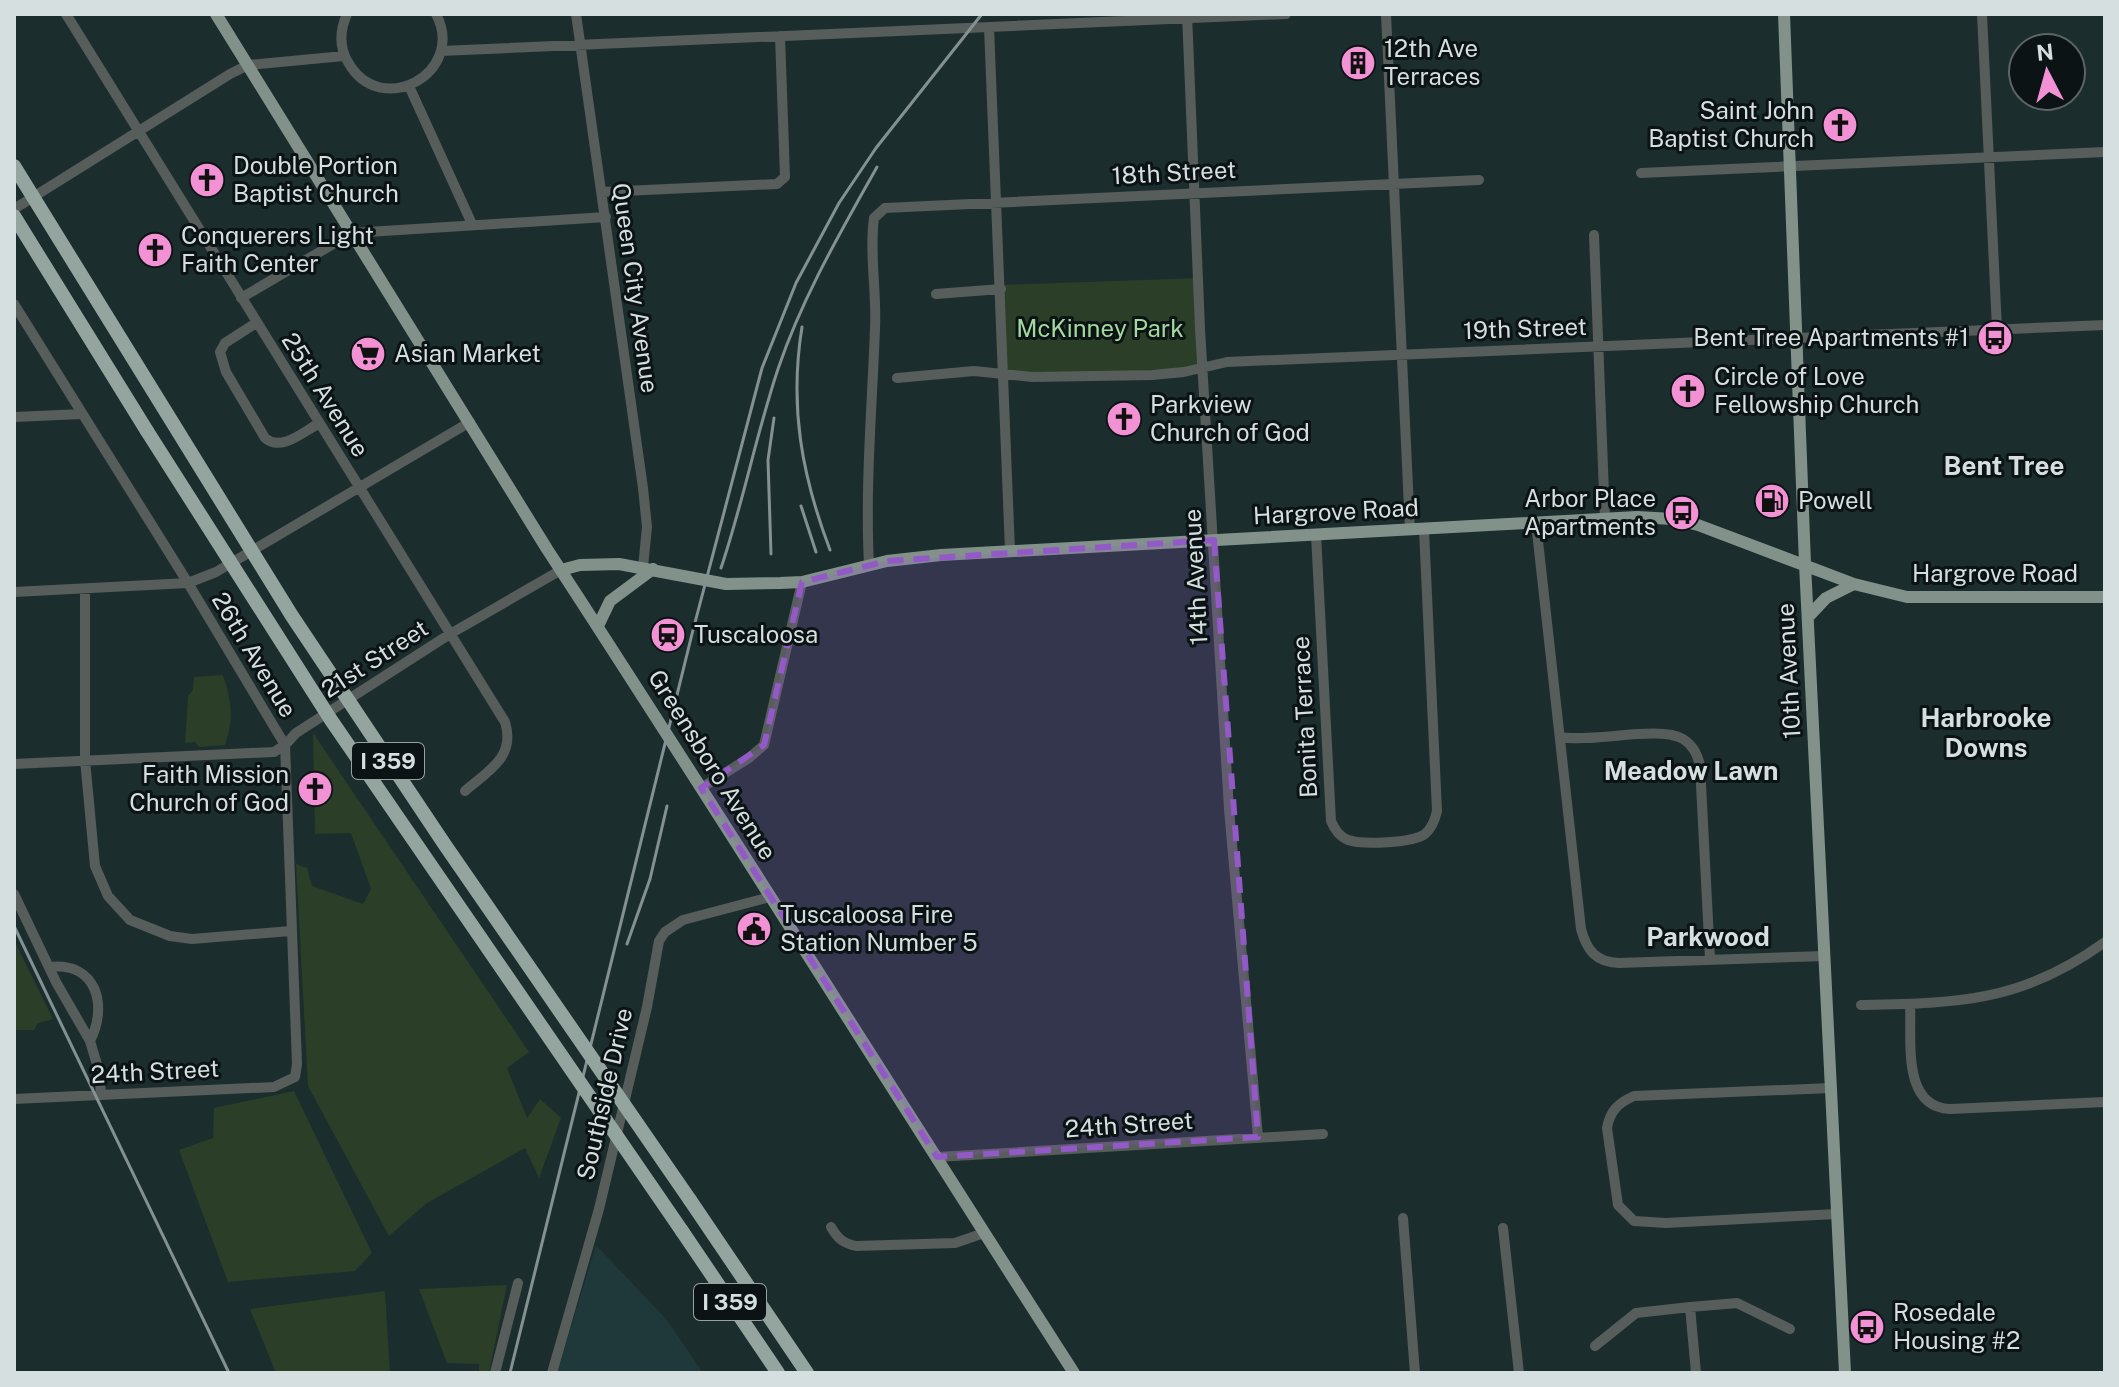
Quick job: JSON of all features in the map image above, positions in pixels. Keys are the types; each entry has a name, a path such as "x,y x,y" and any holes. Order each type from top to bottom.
{"highway":[{"name":"I 359","path":"14,166 300,628 807,1373"},
{"name":"I 359","path":"14,216 299,672 778,1373"}],"main road":[{"name":"Greensboro Avenue","path":"216,14 561,570 599,624 1074,1373"},
{"name":"10th Avenue","path":"1784,14 1805,564 1845,1373"},
{"name":"Hargrove Road","path":"561,570 596,564 648,568 726,584 802,582 887,561 1010,551 1637,517 1681,520 1854,584 1923,598 2105,597"},
{"path":"599,624 610,601 648,568"},
{"path":"1808,617 1826,598 1854,584"}],"street":[{"name":"25th Avenue","path":"66,14 500,713 508,733 509,744 505,753 465,791"},
{"path":"347,14 341,37 344,56 356,73 373,85 394,89 409,86 431,70 441,51 442,31 436,14"},
{"name":"Queen City Avenue","path":"576,14 647,527 648,568"},
{"path":"441,51 1286,14"},
{"name":"Bonita Terrace","path":"1316,535 1331,821 1340,835 1350,840 1414,839 1425,833 1437,811 1401,355 1386,14"},
{"path":"1982,14 1997,329"},
{"name":"14th Avenue","path":"1187,16 1203,368 1229,809 1258,1137"},
{"path":"989,27 1010,551"},
{"path":"602,192 777,184 785,177 780,36"},
{"path":"14,209 192,96 248,65 344,56"},
{"path":"409,86 472,224"},
{"path":"1641,173 2105,152"},
{"name":"18th Street","path":"869,565 868,479 876,326 872,240 874,218 885,208 1479,180"},
{"path":"241,298 352,233 606,217"},
{"path":"1594,235 1605,519"},
{"path":"936,294 1001,289"},
{"name":"26th Avenue","path":"14,304 285,745 295,1077"},
{"path":"256,323 225,343 220,352 226,372 265,438 279,444 318,424"},
{"name":"19th Street","path":"897,378 974,371 1004,375 1152,375 1227,362 2105,325"},
{"path":"14,417 82,414"},
{"path":"14,592 188,583 216,572 470,422"},
{"path":"1536,523 1581,929 1589,951 1597,959 1608,963 1825,956"},
{"name":"21st Street","path":"14,764 274,752 296,733 450,634 561,570"},
{"path":"701,788 764,745 802,582"},
{"path":"85,589 85,760 95,866 103,887 115,906 142,927 170,936 192,939 291,931"},
{"path":"1560,737 1576,740 1671,735 1690,744 1697,754 1710,959"},
{"path":"14,894 55,966 56,982 90,1041 99,1071 101,1094"},
{"name":"Southside Drive","path":"552,1373 599,1209 647,1007 659,941 665,932 683,920 770,897"},
{"path":"1861,1005 1980,999 2012,991 2072,966 2105,942"},
{"path":"55,966 81,972 92,983 99,1010 98,1025 90,1041"},
{"path":"1910,1004 1913,1076 1921,1097 1929,1104 1950,1109 2105,1102"},
{"name":"24th Street","path":"14,1099 274,1087 295,1077"},
{"path":"1831,1088 1645,1095 1624,1101 1609,1117 1607,1128 1618,1205 1634,1221 1666,1223 1837,1214"},
{"name":"24th Street","path":"937,1157 1323,1134"},
{"path":"1403,1218 1415,1373"},
{"path":"831,1227 845,1244 856,1246 955,1243 984,1233"},
{"path":"1503,1228 1519,1373"},
{"path":"495,1373 518,1283"},
{"path":"1595,1346 1636,1313 1690,1307 1737,1303 1790,1329"},
{"path":"1690,1307 1696,1373"}],"highlighted area":[{"path":"1214,540 1258,1137 937,1157 701,788 764,745 802,582 887,561"}],"shaded area":[{"path":"596,1245 667,1320 703,1373 557,1373"}],"green space":[{"name":"McKinney Park","path":"1199,278 1203,368 1004,375 1000,285"},
{"path":"223,675 231,710 225,745 199,747 195,742 185,743 188,696 193,690 194,677"},
{"path":"313,733 529,1052 507,1068 527,1118 540,1099 561,1118 539,1178 525,1148 427,1203 389,1236 308,1086 296,864 307,868 312,886 363,904 371,889 351,833 315,834"},
{"path":"14,940 53,1019 38,1023 34,1030 14,1030"},
{"path":"294,1091 372,1253 355,1271 228,1282 179,1150 213,1138 214,1108"},
{"path":"507,1285 489,1373 479,1373 479,1364 447,1363 419,1289"},
{"path":"385,1291 390,1373 276,1373 250,1309"}],"railway":[{"path":"510,1373 692,634 762,368 796,283 839,203 876,148 982,14"},
{"path":"721,568 770,394 798,317 877,167"},
{"path":"802,327 797,385 801,441 812,495 830,550"},
{"path":"771,554 768,460 774,418"},
{"path":"801,506 816,552"},
{"path":"627,944 650,879 667,806"},
{"path":"14,926 229,1373"}],"place":[{"name":"12th Ave Terraces","path":"1358,63"},
{"name":"Saint John Baptist Church","path":"1840,125"},
{"name":"Double Portion Baptist Church","path":"207,180"},
{"name":"Conquerers Light Faith Center","path":"155,250"},
{"name":"Bent Tree Apartments #1","path":"1995,338"},
{"name":"Asian Market","path":"368,354"},
{"name":"Circle of Love Fellowship Church","path":"1688,391"},
{"name":"Parkview Church of God","path":"1124,419"},
{"name":"Powell","path":"1772,501"},
{"name":"Arbor Place Apartments","path":"1682,513"},
{"name":"Tuscaloosa","path":"668,635"},
{"name":"Faith Mission Church of God","path":"315,789"},
{"name":"Tuscaloosa Fire Station Number 5","path":"754,929"},
{"name":"Rosedale Housing #2","path":"1867,1327"}],"district":[{"name":"Bent Tree","path":"2004,466"},
{"name":"Harbrooke Downs","path":"1986,733"},
{"name":"Meadow Lawn","path":"1691,771"},
{"name":"Parkwood","path":"1708,937"}]}
